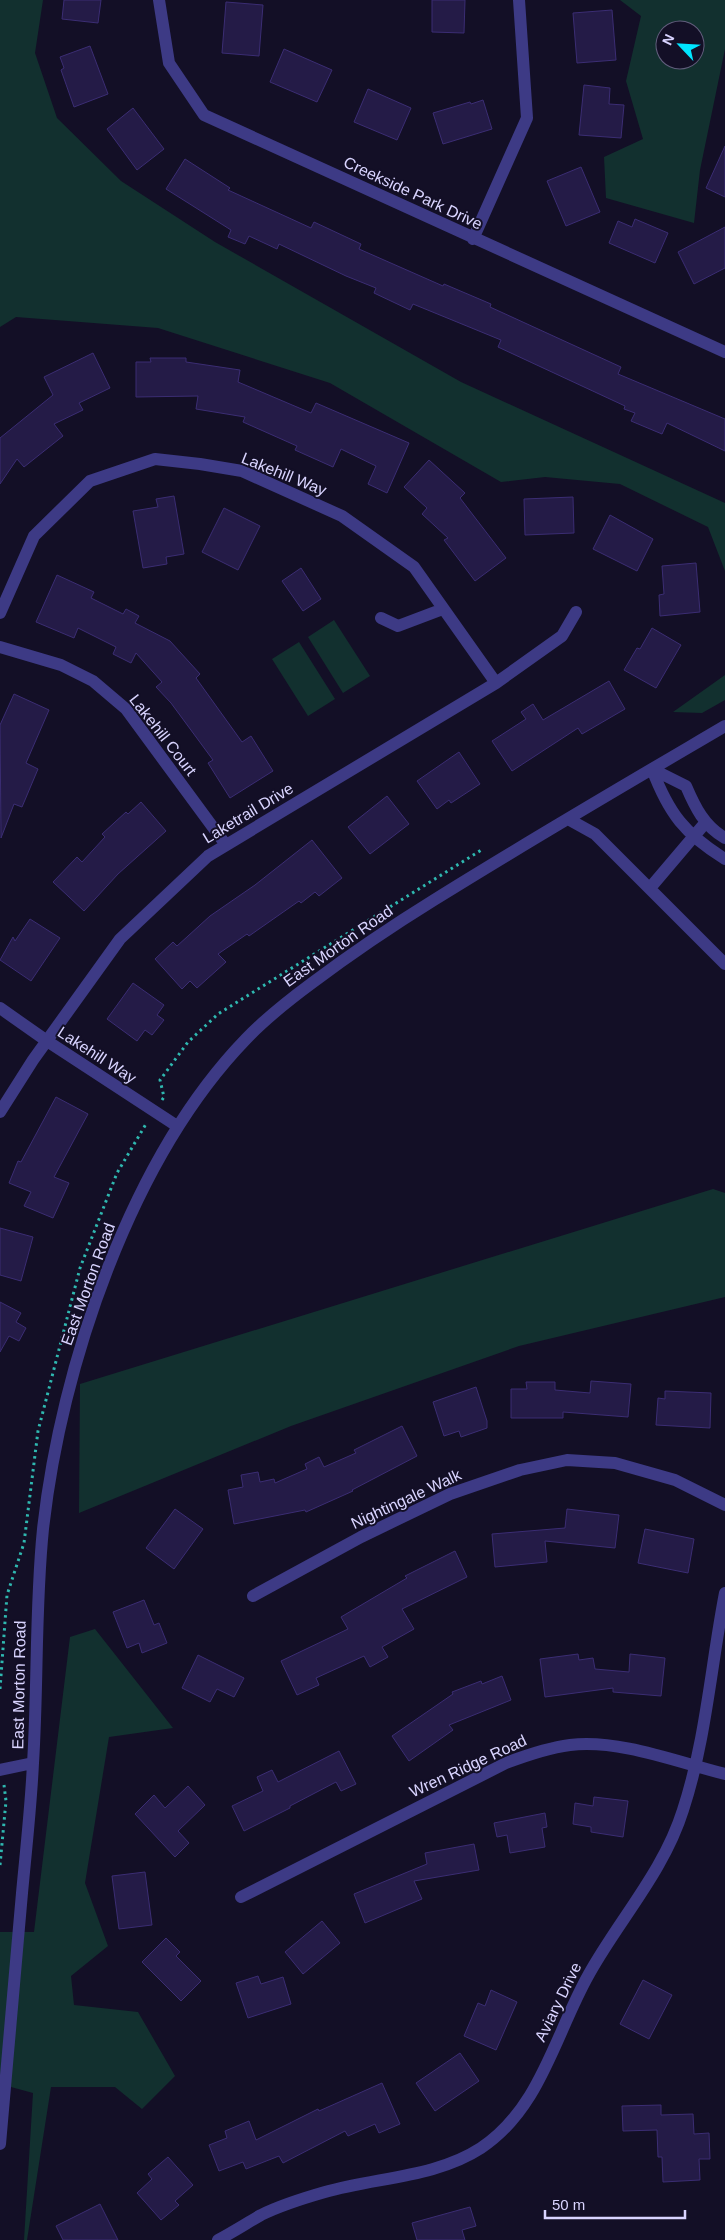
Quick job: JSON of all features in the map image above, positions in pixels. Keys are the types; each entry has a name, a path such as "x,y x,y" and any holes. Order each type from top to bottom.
{"street":[{"name":"Creekside Park Drive","path":"159,0 169,63 204,115 725,352"},
{"path":"473,239 527,118 518,0"},
{"name":"Lakehill Way","path":"0,613 34,536 90,480 155,460 200,464 242,472 342,516 414,567 496,683"},
{"path":"381,618 398,626 443,609"},
{"name":"Laketrail Drive","path":"0,1112 46,1042 120,939 208,856 496,683 562,636 576,612"},
{"name":"Lakehill Court","path":"0,647 61,665 93,681 126,709 226,845"},
{"name":"East Morton Road","path":"0,2144 34,1763 36,1622 44,1526 62,1418 87,1326 126,1224 177,1126 220,1067 248,1036 279,1008 370,940 568,818 725,726"},
{"path":"652,769 686,786 698,814 717,833 725,838"},
{"path":"652,769 662,798 680,823 699,843 725,859"},
{"path":"568,818 595,834 725,964"},
{"path":"650,888 692,836 706,822"},
{"name":"Lakehill Way","path":"0,1008 46,1042 177,1126"},
{"name":"Nightingale Walk","path":"253,1596 361,1537 450,1494 520,1470 567,1460 615,1463 675,1480 725,1505"},
{"name":"Aviary Drive","path":"218,2240 263,2214 326,2192 446,2166 480,2149 502,2132 519,2113 532,2094 588,1975 663,1857 683,1812 695,1767 725,1593"},
{"name":"Wren Ridge Road","path":"241,1897 506,1763 537,1752 572,1745 604,1745 629,1749 725,1774"},
{"path":"1,1770 34,1763"}],"path":[{"path":"0,1689 7,1595 24,1543 38,1431 80,1268 117,1173 164,1097 160,1080 188,1042 218,1014 485,848"},
{"path":"0,1865 6,1801 1,1770"}],"green space":[{"path":"0,0 43,0 35,53 57,118 121,181 215,242 461,382 725,503 725,571 708,527 620,484 545,477 501,482 330,383 158,328 16,317 0,327"},
{"path":"620,0 725,0 725,49 700,170 694,223 606,198 604,157 643,139 626,81 641,16"},
{"path":"334,620 370,676 343,693 308,637"},
{"path":"299,642 335,699 308,716 272,659"},
{"path":"725,675 725,700 702,713 673,712"},
{"path":"713,1189 725,1193 725,1297 519,1346 291,1426 79,1513 80,1384"},
{"path":"95,1629 173,1728 109,1737 85,1883 108,1946 71,1976 74,2005 138,2012 175,2076 142,2109 115,2087 51,2087 27,2240 24,2240 33,2093 0,2084 0,1932 34,1932 70,1637"}],"building":[{"path":"64,0 101,0 98,23 62,19"},
{"path":"432,0 465,0 464,33 432,32"},
{"path":"226,2 263,5 259,56 222,53"},
{"path":"612,10 616,60 577,63 573,13"},
{"path":"90,46 108,94 74,107 61,70 64,68 60,57"},
{"path":"284,49 332,70 317,102 270,82"},
{"path":"584,85 610,88 609,104 624,105 621,138 579,135"},
{"path":"368,89 411,108 397,140 354,122"},
{"path":"483,100 492,129 443,144 433,113"},
{"path":"133,108 164,149 137,170 107,129"},
{"path":"725,146 725,197 706,188"},
{"path":"185,159 230,188 228,190 311,228 314,222 361,244 359,249 443,286 444,284 491,304 490,307 621,367 618,374 725,419 725,451 667,423 662,434 631,421 635,413 624,409 625,406 498,347 501,340 413,304 410,310 374,293 376,288 279,244 277,249 249,236 245,244 228,237 231,230 166,189"},
{"path":"581,167 600,212 566,226 547,181"},
{"path":"635,219 668,233 655,263 609,243 618,221 632,227"},
{"path":"725,227 725,268 694,284 678,252"},
{"path":"93,353 110,388 79,403 83,410 54,424 63,436 24,467 17,459 0,484 0,438 53,395 44,377"},
{"path":"150,358 186,358 186,362 240,370 238,382 311,413 316,403 409,443 387,493 368,484 376,466 341,449 333,467 295,450 297,446 243,422 245,417 196,409 198,396 136,397 136,362 151,362"},
{"path":"429,460 465,493 460,498 506,558 475,581 444,540 448,538 422,514 427,508 404,487"},
{"path":"174,496 184,554 166,557 167,564 143,568 133,511 158,507 156,499"},
{"path":"573,497 574,533 525,535 524,499"},
{"path":"224,508 260,526 238,570 202,552"},
{"path":"610,515 653,539 637,571 593,549"},
{"path":"696,563 700,612 660,616 659,595 664,594 662,566"},
{"path":"301,568 321,599 303,611 282,581"},
{"path":"57,575 94,592 91,598 123,614 126,609 139,616 135,623 170,641 200,674 196,678 242,742 251,736 273,771 230,798 208,763 213,760 171,703 156,687 162,682 136,653 131,663 113,654 116,647 78,628 74,638 36,622"},
{"path":"652,628 681,645 656,688 624,670 637,648 640,649"},
{"path":"609,681 625,709 582,734 578,728 512,771 492,741 526,719 521,712 533,704 543,720"},
{"path":"14,694 49,710 26,763 38,769 22,807 14,804 1,838 0,725"},
{"path":"459,752 480,784 451,803 449,800 437,809 417,781"},
{"path":"387,796 409,824 370,854 348,827"},
{"path":"141,802 166,831 118,874 84,911 53,882 77,857 82,862 105,837 102,834 126,812 128,814"},
{"path":"312,840 342,878 319,896 315,892 301,903 299,901 249,936 247,934 218,954 226,962 197,988 190,981 182,989 155,959 173,942 177,946 210,916 255,885"},
{"path":"30,919 60,938 31,981 0,960 13,937 15,941"},
{"path":"133,983 164,1005 157,1015 164,1020 152,1035 145,1030 137,1041 107,1019"},
{"path":"56,1097 88,1114 54,1177 69,1183 53,1218 24,1206 31,1192 9,1183 18,1161 21,1162"},
{"path":"0,1228 33,1237 21,1281 0,1275"},
{"path":"0,1302 21,1313 16,1322 26,1328 19,1341 9,1336 0,1352"},
{"path":"591,1381 631,1384 628,1417 563,1412 563,1418 511,1418 511,1389 527,1389 526,1382 555,1382 555,1390 590,1393"},
{"path":"476,1387 487,1421 487,1428 461,1437 459,1431 444,1436 433,1402"},
{"path":"665,1391 711,1393 710,1428 656,1425 658,1398 665,1399"},
{"path":"402,1426 417,1456 353,1491 306,1512 305,1510 234,1524 228,1490 243,1487 241,1475 258,1472 260,1482 274,1479 275,1483 307,1469 305,1464 319,1457 324,1467 356,1453 354,1450"},
{"path":"175,1509 203,1529 174,1569 146,1548"},
{"path":"567,1509 619,1515 615,1548 545,1541 547,1562 495,1567 492,1534 565,1528"},
{"path":"645,1529 694,1539 688,1573 638,1563"},
{"path":"455,1551 467,1577 402,1609 414,1629 382,1647 388,1657 370,1667 364,1656 316,1678 319,1685 297,1695 281,1661 348,1629 341,1617 407,1578 405,1576"},
{"path":"144,1600 154,1625 159,1623 167,1643 142,1653 139,1643 127,1648 113,1612"},
{"path":"578,1654 579,1660 593,1658 595,1669 629,1672 630,1654 665,1658 661,1696 613,1692 613,1688 545,1697 540,1659"},
{"path":"198,1655 244,1678 234,1697 217,1689 210,1702 182,1688"},
{"path":"502,1676 511,1700 449,1725 453,1730 409,1761 392,1736 453,1694 452,1692 481,1681 482,1684"},
{"path":"339,1751 356,1784 341,1791 336,1782 244,1831 232,1806 263,1791 257,1777 272,1770 278,1782"},
{"path":"188,1786 205,1805 178,1831 189,1843 175,1857 135,1814 154,1795 165,1808"},
{"path":"594,1797 628,1801 623,1837 591,1832 591,1827 573,1824 575,1803 593,1806"},
{"path":"545,1813 547,1827 542,1828 545,1847 510,1853 507,1835 497,1837 494,1823"},
{"path":"474,1844 479,1870 414,1881 422,1899 365,1923 354,1894 427,1864 425,1853"},
{"path":"145,1872 152,1925 119,1929 112,1876"},
{"path":"322,1921 340,1943 303,1974 285,1952"},
{"path":"166,1938 180,1952 176,1956 201,1981 181,2001 142,1962"},
{"path":"258,1976 261,1984 283,1977 291,2004 248,2018 236,1983"},
{"path":"643,1980 672,1995 649,2039 620,2024"},
{"path":"491,1990 517,2002 496,2050 464,2036 478,2003 485,2006"},
{"path":"460,2053 479,2081 435,2111 416,2083"},
{"path":"382,2083 400,2124 379,2133 375,2124 348,2136 345,2131 283,2163 279,2156 246,2169 243,2162 219,2171 209,2145 227,2138 225,2131 249,2121 256,2140 318,2109 319,2111"},
{"path":"661,2105 661,2115 693,2114 694,2134 709,2133 710,2159 699,2159 700,2180 663,2182 662,2157 658,2157 657,2130 623,2131 622,2106"},
{"path":"168,2157 193,2185 175,2201 179,2205 161,2220 137,2193 152,2179 148,2174"},
{"path":"100,2204 118,2240 63,2240 56,2226"},
{"path":"470,2207 476,2226 462,2230 465,2240 417,2240 412,2223"}]}
